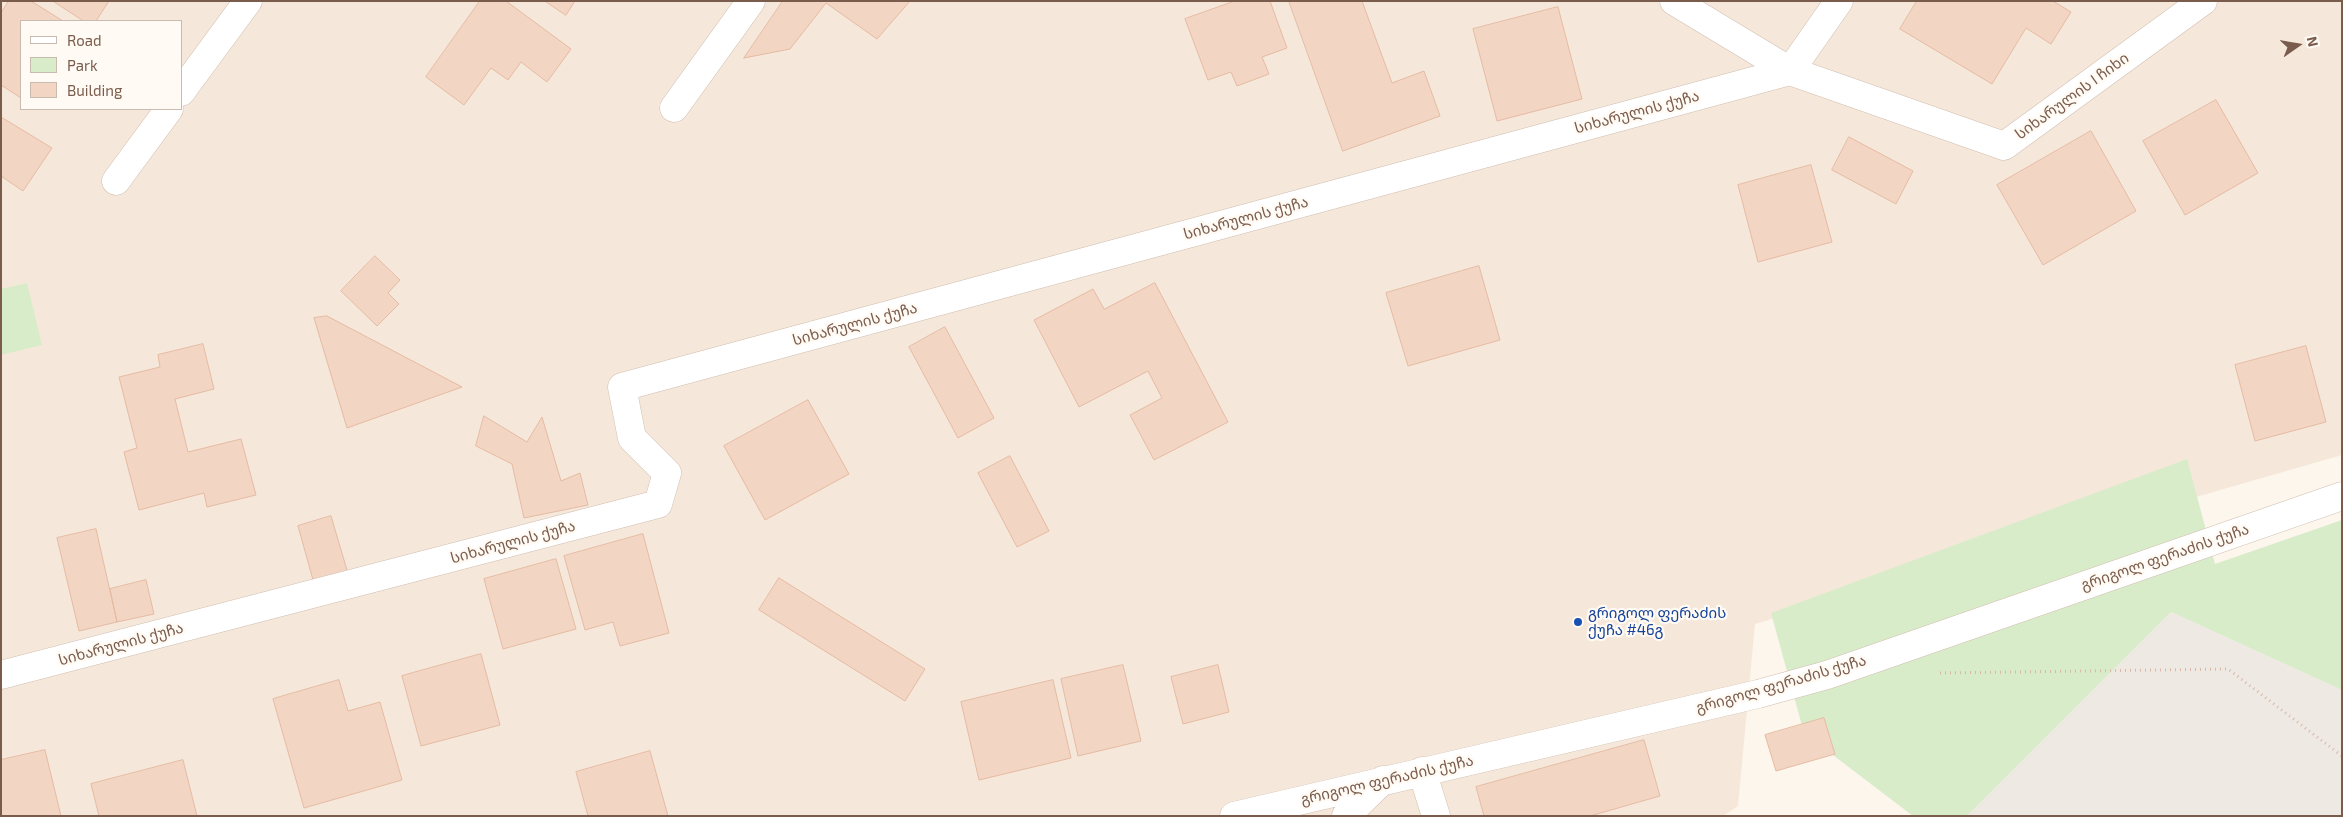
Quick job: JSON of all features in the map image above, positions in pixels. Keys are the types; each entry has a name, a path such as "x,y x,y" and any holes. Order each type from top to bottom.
{"street":[{"path":"182,91 248,1"},
{"path":"674,108 751,1"},
{"path":"1674,1 1790,71 1839,1"},
{"name":"სიხარულის I ჩიხი","path":"1790,71 2004,146 2203,1"},
{"name":"სიხარულის ქუჩა","path":"1,675 658,504 667,473 632,438 622,387 1790,71"},
{"path":"116,181 168,110"},
{"name":"გრიგოლ ფერაძის ქუჩა","path":"1234,816 1758,694 1827,675 2342,496"},
{"path":"1422,771 1436,816"},
{"path":"1346,816 1383,780"}],"path":[{"path":"1935,673 2228,669 2342,756"}],"shaded area":[{"path":"1,1 2342,1 2342,455 1755,624 1738,806 1723,816 1,816"},
{"path":"2171,612 2342,690 2342,816 1967,816"}],"green space":[{"path":"27,283 42,345 1,355 1,289"},
{"path":"2187,459 2215,564 2342,520 2342,690 2171,612 1967,816 1913,816 1804,733 1771,613"}],"building":[{"path":"9,1 31,1 61,20 20,20 20,97 1,85 1,13"},
{"path":"53,1 109,1 97,20 82,20"},
{"path":"480,1 506,1 571,49 547,82 521,62 508,80 491,68 464,105 426,77"},
{"path":"545,1 575,1 566,15"},
{"path":"783,1 910,1 877,39 826,3 790,49 744,58"},
{"path":"1235,1 1270,1 1287,48 1262,57 1269,74 1237,86 1231,72 1208,80 1185,19"},
{"path":"1289,1 1362,1 1392,83 1424,71 1440,116 1343,151"},
{"path":"1917,1 2053,1 2071,12 2051,44 2026,28 1992,84 1900,29"},
{"path":"1558,7 1582,99 1497,121 1473,29"},
{"path":"2216,100 2258,173 2185,215 2143,141"},
{"path":"1,117 52,148 23,191 1,176"},
{"path":"2091,131 2136,211 2043,265 1997,185"},
{"path":"1849,137 1913,171 1896,204 1832,170"},
{"path":"1811,165 1832,242 1758,262 1738,185"},
{"path":"375,256 400,280 388,293 399,304 377,326 341,291"},
{"path":"1479,266 1500,340 1408,366 1386,293"},
{"path":"1155,283 1228,422 1154,460 1130,415 1162,398 1148,371 1079,407 1034,320 1093,289 1104,309"},
{"path":"327,316 462,387 347,428 314,318"},
{"path":"945,327 994,418 958,438 909,347"},
{"path":"203,344 214,389 175,399 188,452 241,439 256,495 207,507 204,493 139,510 124,452 137,448 119,377 160,367 158,355"},
{"path":"2306,346 2326,422 2255,441 2235,365"},
{"path":"808,400 849,474 765,520 724,446"},
{"path":"484,416 527,442 542,417 561,481 580,473 588,505 524,518 512,464 476,446"},
{"path":"1010,456 1049,531 1017,547 978,473"},
{"path":"331,516 349,577 315,587 298,526"},
{"path":"96,529 117,622 79,631 57,538"},
{"path":"643,534 669,633 620,646 613,622 585,630 564,556"},
{"path":"556,559 576,629 503,649 484,579"},
{"path":"779,578 925,669 905,701 759,610"},
{"path":"146,580 154,614 117,622 110,589"},
{"path":"481,654 500,725 421,746 402,676"},
{"path":"1123,665 1141,741 1078,756 1061,679"},
{"path":"1218,665 1229,712 1183,724 1171,677"},
{"path":"339,680 348,711 380,702 402,780 304,808 273,699"},
{"path":"1053,680 1071,758 979,780 961,702"},
{"path":"1824,718 1835,754 1776,771 1765,735"},
{"path":"1644,740 1660,796 1590,816 1484,816 1476,787"},
{"path":"45,750 61,816 1,816 1,760"},
{"path":"650,751 668,816 588,816 576,772"},
{"path":"183,760 197,816 99,816 91,784"}],"place":[{"name":"გრიგოლ ფერაძის ქუჩა #46გ","path":"1578,622"}]}
